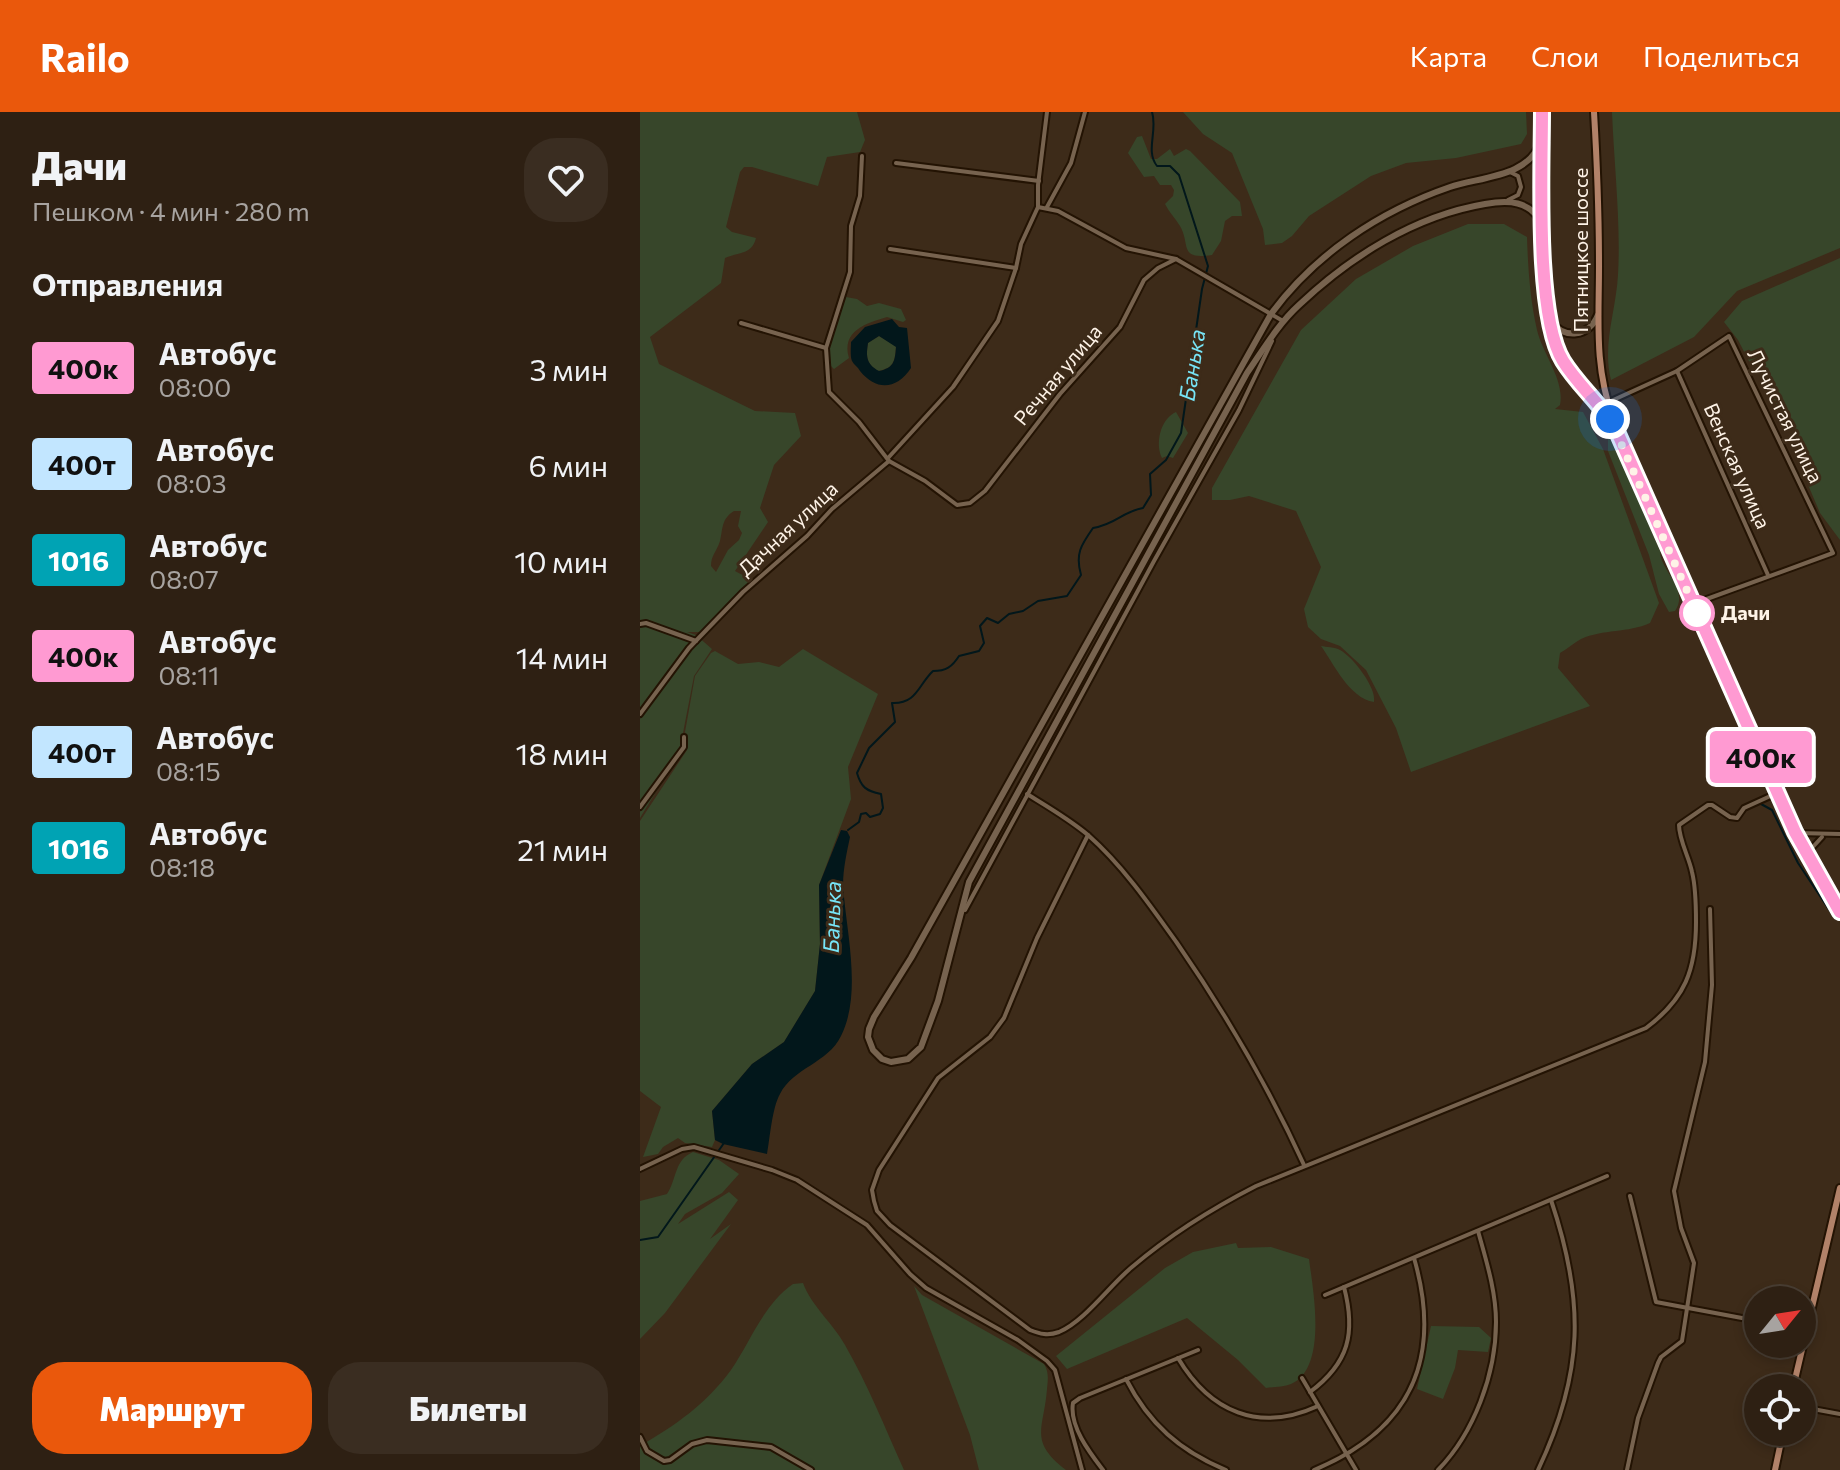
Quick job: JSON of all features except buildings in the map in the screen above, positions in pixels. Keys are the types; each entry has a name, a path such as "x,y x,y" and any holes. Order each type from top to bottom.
{"main road":[{"name":"Пятницкое шоссе","path":"1542,112 1542,224 1548,313 1556,347 1562,361 1600,406 1618,434"},
{"name":"Пятницкое шоссе","path":"1594,112 1600,370 1618,434"},
{"path":"1618,434 1795,832 1840,912"},
{"path":"1816,1286 1840,1188"},
{"path":"1775,1470 1780,1446"}],"street":[{"path":"1047,112 1038,207 1047,207 1081,222 1126,248 1176,259 1271,314 1281,324"},
{"path":"1047,207 1071,163 1085,112"},
{"path":"1507,172 1518,176 1521,184 1518,195 1508,200 1465,207 1403,231 1362,254 1308,297 1281,324 1247,373 978,864 963,897 938,1001 921,1047 904,1061 882,1059 869,1042 868,1033 874,1017 911,958 1271,314 1309,270 1363,229 1398,208 1448,188 1507,172 1534,157 1542,136"},
{"path":"862,156 860,196 851,226 850,272 826,348 829,392 889,459"},
{"path":"896,163 1039,181"},
{"path":"1508,200 1530,209 1542,224"},
{"name":"Дачная улица","path":"640,714 696,641 743,592 889,459 925,420 998,321 1021,244 1038,207"},
{"path":"890,249 1016,268"},
{"name":"Речная улица","path":"889,459 957,505 970,503 985,491 1060,394 1120,327 1144,280 1176,259"},
{"path":"1548,313 1557,329 1578,334 1593,325 1598,308"},
{"path":"741,323 826,348"},
{"path":"953,938 979,881 1239,410 1281,324"},
{"name":"Лучистая улица","path":"1677,371 1729,336 1833,553 1768,575"},
{"path":"1600,406 1677,371"},
{"name":"Венская улица","path":"1677,371 1768,575"},
{"path":"1693,604 1768,575"},
{"path":"640,624 658,626 696,641"},
{"path":"640,807 684,747 684,737"},
{"path":"1088,835 1037,938 1004,1018 990,1037 938,1078 879,1170 872,1190 877,1211 902,1235 1030,1330 1041,1334 1056,1333 1069,1326 1131,1268 1173,1234 1215,1207 1304,1165 1632,1036 1662,1016 1672,1006 1688,979 1696,945 1696,890 1679,825 1708,805 1737,818 1744,808 1777,793"},
{"path":"1027,794 1088,835 1148,902 1213,996 1252,1060 1304,1165"},
{"path":"1795,832 1824,836 1840,834"},
{"path":"1810,862 1811,849 1824,836"},
{"path":"1627,1470 1638,1418 1658,1363 1682,1341 1694,1263 1681,1228 1674,1191 1705,1062 1712,985 1710,909"},
{"path":"640,1169 682,1149 694,1147 797,1180 867,1225 926,1288 1018,1340 1051,1365 1082,1470"},
{"path":"1325,1295 1607,1176"},
{"path":"1630,1196 1654,1300 1744,1319"},
{"path":"1538,1470 1564,1407 1572,1373 1575,1339 1571,1271 1565,1240 1551,1200"},
{"path":"1438,1470 1474,1416 1492,1359 1496,1322 1493,1293 1478,1231"},
{"path":"1314,1470 1348,1456 1384,1427 1407,1395 1422,1350 1425,1302 1414,1258"},
{"path":"1310,1392 1331,1373 1348,1345 1350,1309 1344,1287"},
{"path":"1103,1470 1090,1454 1072,1408 1080,1398 1198,1350"},
{"path":"1178,1358 1203,1392 1237,1412 1279,1419 1318,1406"},
{"path":"1302,1378 1356,1470"},
{"path":"1126,1379 1152,1421 1173,1441 1199,1459 1226,1470"},
{"path":"1816,1410 1840,1414"},
{"path":"640,1437 647,1451 664,1461 692,1444 707,1440 771,1447 811,1470"}],"green space":[{"path":"640,112 857,112 865,140 860,152 827,157 818,186 744,167 726,227 732,232 756,238 754,243 748,250 725,258 721,283 650,337 659,364 755,411 795,413 801,436 774,465 760,508 768,522 735,571 748,578 750,584 738,592 700,632 687,632 696,635 712,649 694,676 683,733 687,737 685,732 695,676 715,651 738,664 759,662 779,667 803,649 878,694 848,767 851,799 819,885 820,944 815,991 784,1042 752,1064 712,1111 715,1140 712,1147 685,1143 678,1138 658,1154 643,1157 661,1107 640,1091 640,821 687,750 687,741 640,818","holes":["734,511 741,511 738,526 742,533 716,572 711,562 725,521"]},
{"path":"1183,112 1526,112 1527,134 1521,144 1456,158 1406,163 1371,176 1309,216 1282,243 1265,245 1263,229 1232,153 1203,134"},
{"path":"1612,112 1840,112 1840,248 1737,291 1694,337 1611,380 1608,354 1619,255"},
{"path":"1142,136 1151,159 1157,159 1170,149 1174,156 1186,149 1190,151 1240,202 1242,216 1232,216 1225,221 1221,241 1212,255 1194,255 1187,250 1180,226 1165,204 1173,196 1171,185 1160,185 1154,176 1144,177 1128,153 1137,137"},
{"path":"1468,224 1504,224 1527,237 1537,330 1557,377 1561,396 1560,405 1555,409 1583,412 1603,449 1659,603 1650,623 1589,636 1560,653 1558,668 1590,706 1411,772 1396,728 1366,670 1340,646 1321,639 1308,627 1304,609 1321,567 1296,511 1249,496 1212,500 1212,488 1301,330 1356,279 1413,246"},
{"path":"1840,258 1840,540 1820,513 1800,466 1807,455 1793,427 1783,422 1767,383 1772,377 1760,365 1752,367 1724,322 1742,301"},
{"path":"846,297 857,299 867,306 879,303 901,309 906,320 903,322 887,317 857,330 849,341 849,358 834,369 829,347"},
{"path":"879,336 896,346 893,363 878,371 869,362 867,352 868,343"},
{"path":"1176,412 1188,433 1173,458 1162,458 1160,432 1166,420"},
{"path":"1608,437 1664,566 1677,588 1679,603 1675,611 1669,612 1659,594 1649,555 1608,451"},
{"path":"1321,646 1338,649 1351,659 1368,681 1374,702 1350,687"},
{"path":"693,1152 719,1160 739,1174 722,1193 685,1214 678,1224 729,1192 738,1200 710,1239 731,1224 665,1313 640,1339 640,1201 667,1194 682,1160"},
{"path":"1236,1243 1238,1248 1271,1247 1309,1259 1315,1308 1314,1346 1303,1375 1291,1384 1266,1388 1187,1318 1067,1369 1056,1356 1165,1268 1193,1252"},
{"path":"803,1283 853,1360 904,1470 640,1470 640,1446 678,1422 711,1393 731,1370 773,1302 793,1284"},
{"path":"914,1286 922,1295 1044,1364 1048,1379 1042,1442 1054,1460 1066,1470 979,1470 970,1435"},
{"path":"1431,1326 1479,1327 1491,1338 1488,1352 1458,1350 1455,1368 1443,1399 1417,1389"}],"water":[{"path":"892,319 899,327 907,328 911,368 900,380 880,385 866,378 853,362 851,342 865,327","holes":["879,336 896,347 894,360 888,368 879,371 869,362 868,343"]},
{"path":"841,830 847,831 850,837 843,890 852,986 847,1020 841,1036 828,1053 793,1078 780,1094 767,1154 723,1144 715,1140 712,1111 752,1064 784,1042 815,991 820,944 819,885"}],"waterway":[{"name":"Банька","path":"848,830 859,822 861,814 866,813 870,817 880,814 883,808 881,794 865,788 857,773 869,748 895,722 892,703 912,697 933,671 948,668 959,656 979,651 984,643 980,626 987,618 998,623 1009,614 1023,611 1038,601 1067,596 1081,575 1080,550 1093,528 1143,508 1151,495 1150,474 1166,460 1181,433 1208,266 1179,175 1170,166 1157,166 1154,160 1152,112"},
{"path":"1761,804 1772,810 1798,863 1834,917"},
{"name":"Банька","path":"640,1240 658,1237 724,1143"}],"bus line":[{"name":"400к","path":"1542,112 1542,224 1548,313 1556,347 1562,361 1610,419 1618,434 1795,832 1817,877 1840,912"}],"place":[{"name":"Дачи","path":"1697,613"}],"route":[{"path":"1610,419 1697,613"}]}
